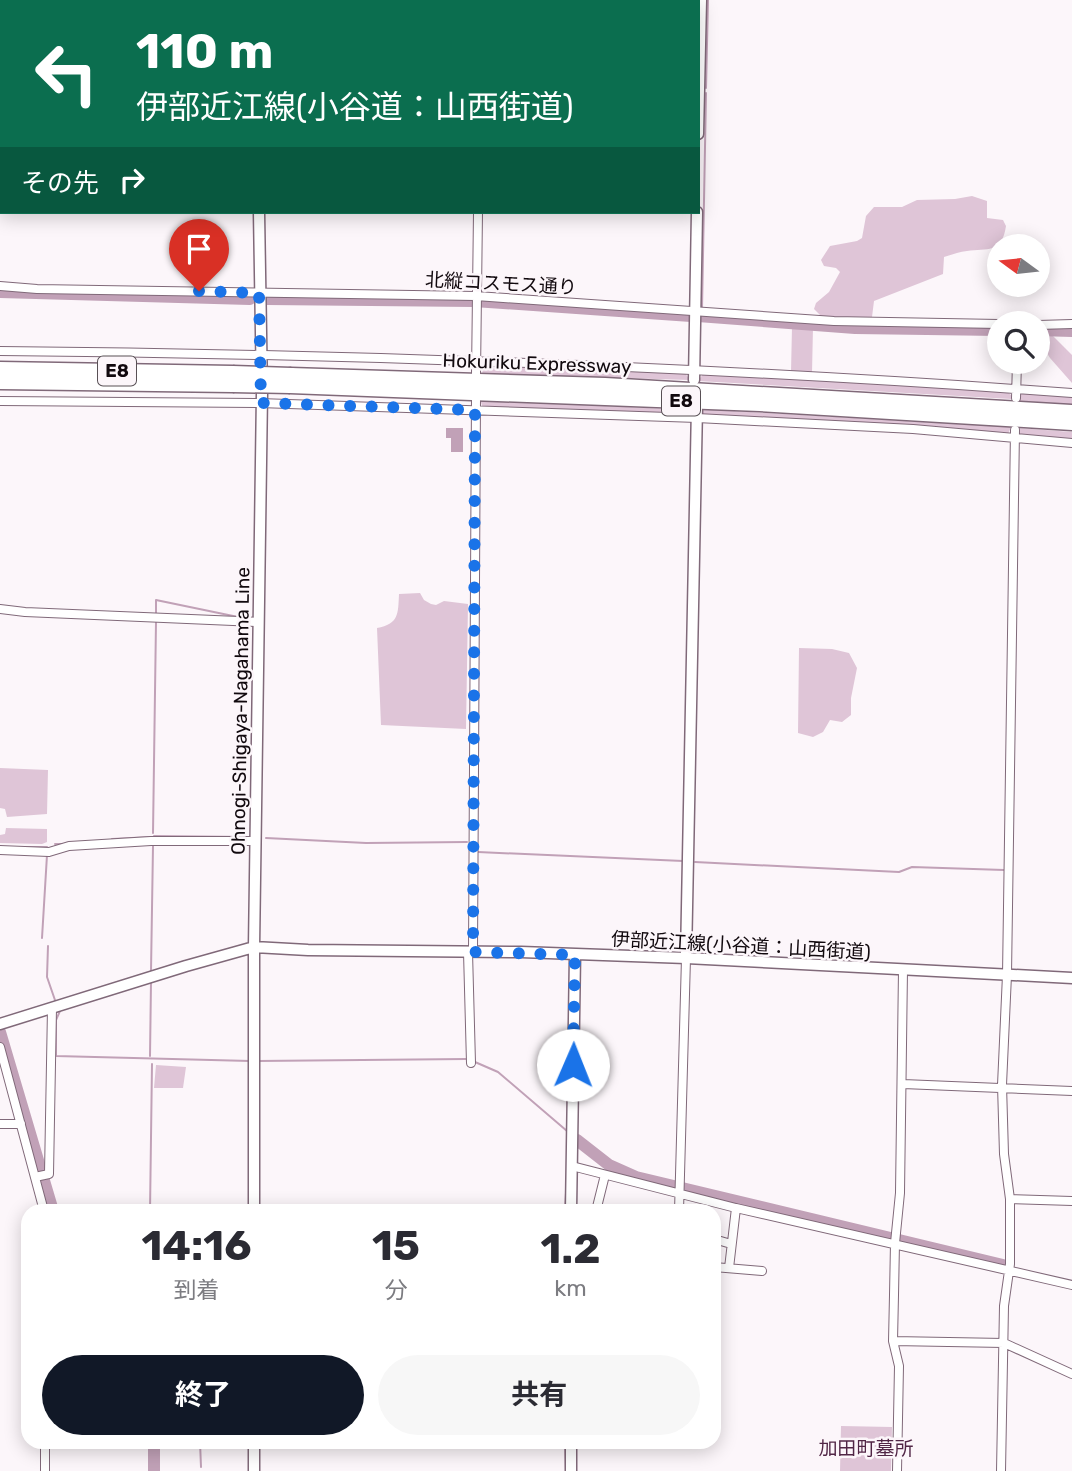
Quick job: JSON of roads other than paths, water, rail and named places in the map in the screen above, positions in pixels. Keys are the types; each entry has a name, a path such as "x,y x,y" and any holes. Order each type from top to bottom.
{"highway":[{"name":"Hokuriku Expressway","path":"0,369 233,379 683,389 1072,412"},
{"name":"Hokuriku Expressway","path":"0,382 233,379"},
{"name":"Hokuriku Expressway","path":"290,380 1072,423"}],"main road":[{"path":"700,45 701,0"},
{"name":"Ohnogi-Shigaya-Nagahama Line","path":"254,1204 254,947 262,356 259,214"},
{"path":"694,376 699,310 697,214"},
{"path":"686,958 696,406"},
{"name":"伊部近江線(小谷道：山西街道)","path":"0,1023 254,947 322,951 686,958 1072,978"},
{"path":"570,1204 575,955"},
{"path":"254,1449 254,1471"},
{"path":"571,1449 571,1471"}],"street":[{"path":"476,374 478,214"},
{"name":"北縦コスモス通り","path":"0,286 476,299 699,310 834,321 987,324"},
{"path":"1050,324 1072,324"},
{"path":"0,351 477,362 1016,394 1072,393"},
{"path":"1016,394 1017,374"},
{"path":"471,1060 476,398"},
{"path":"0,401 261,403 697,418 1015,435 1072,443"},
{"path":"1001,1471 1004,1306 1010,1268 1010,1199 1004,1154 1002,1088 1007,975 1015,435"},
{"path":"0,609 259,622"},
{"path":"0,849 47,852 69,846 151,841 256,841"},
{"path":"680,1204 686,958"},
{"path":"897,1471 899,1366 893,1341 903,1084 903,970"},
{"path":"35,1177 49,1174 56,1006"},
{"path":"0,1047 42,1204"},
{"path":"903,1084 1072,1091"},
{"path":"0,1124 21,1124"},
{"path":"572,1166 681,1189 736,1208 895,1241 1072,1285"},
{"path":"598,1204 605,1175"},
{"path":"1010,1199 1072,1201"},
{"path":"729,1268 736,1208"},
{"path":"721,1241 731,1244"},
{"path":"721,1267 762,1270"},
{"path":"893,1341 1004,1343 1072,1374"},
{"path":"45,1449 45,1471"}],"waterway":[{"path":"706,88 708,0"},
{"path":"702,309 706,93"},
{"path":"0,292 250,299"},
{"path":"267,299 474,301 691,316"},
{"path":"698,316 855,328 987,330"},
{"path":"1050,330 1072,331"},
{"path":"156,613 156,600 238,617"},
{"path":"153,833 156,622"},
{"path":"154,836 248,837"},
{"path":"112,839 151,837"},
{"path":"266,838 366,843 467,842"},
{"path":"55,844 65,844"},
{"path":"151,971 153,846"},
{"path":"17,847 47,849"},
{"path":"478,852 683,861"},
{"path":"42,938 47,855"},
{"path":"695,862 899,872 912,867 1004,870"},
{"path":"48,946 47,977 56,1003"},
{"path":"150,1056 151,982"},
{"path":"60,1011 56,1020 56,1056 250,1061"},
{"path":"0,1032 51,1204"},
{"path":"258,1061 466,1059"},
{"path":"475,1062 498,1072 567,1131"},
{"path":"150,1204 152,1064"},
{"path":"577,1140 609,1165 636,1177 1003,1265"},
{"path":"565,1204 566,1193"},
{"path":"154,1449 154,1471"},
{"path":"200,1449 201,1467"},
{"path":"565,1449 566,1471"}],"park label":[{"name":"加田町墓所","path":"866,1448"}]}
